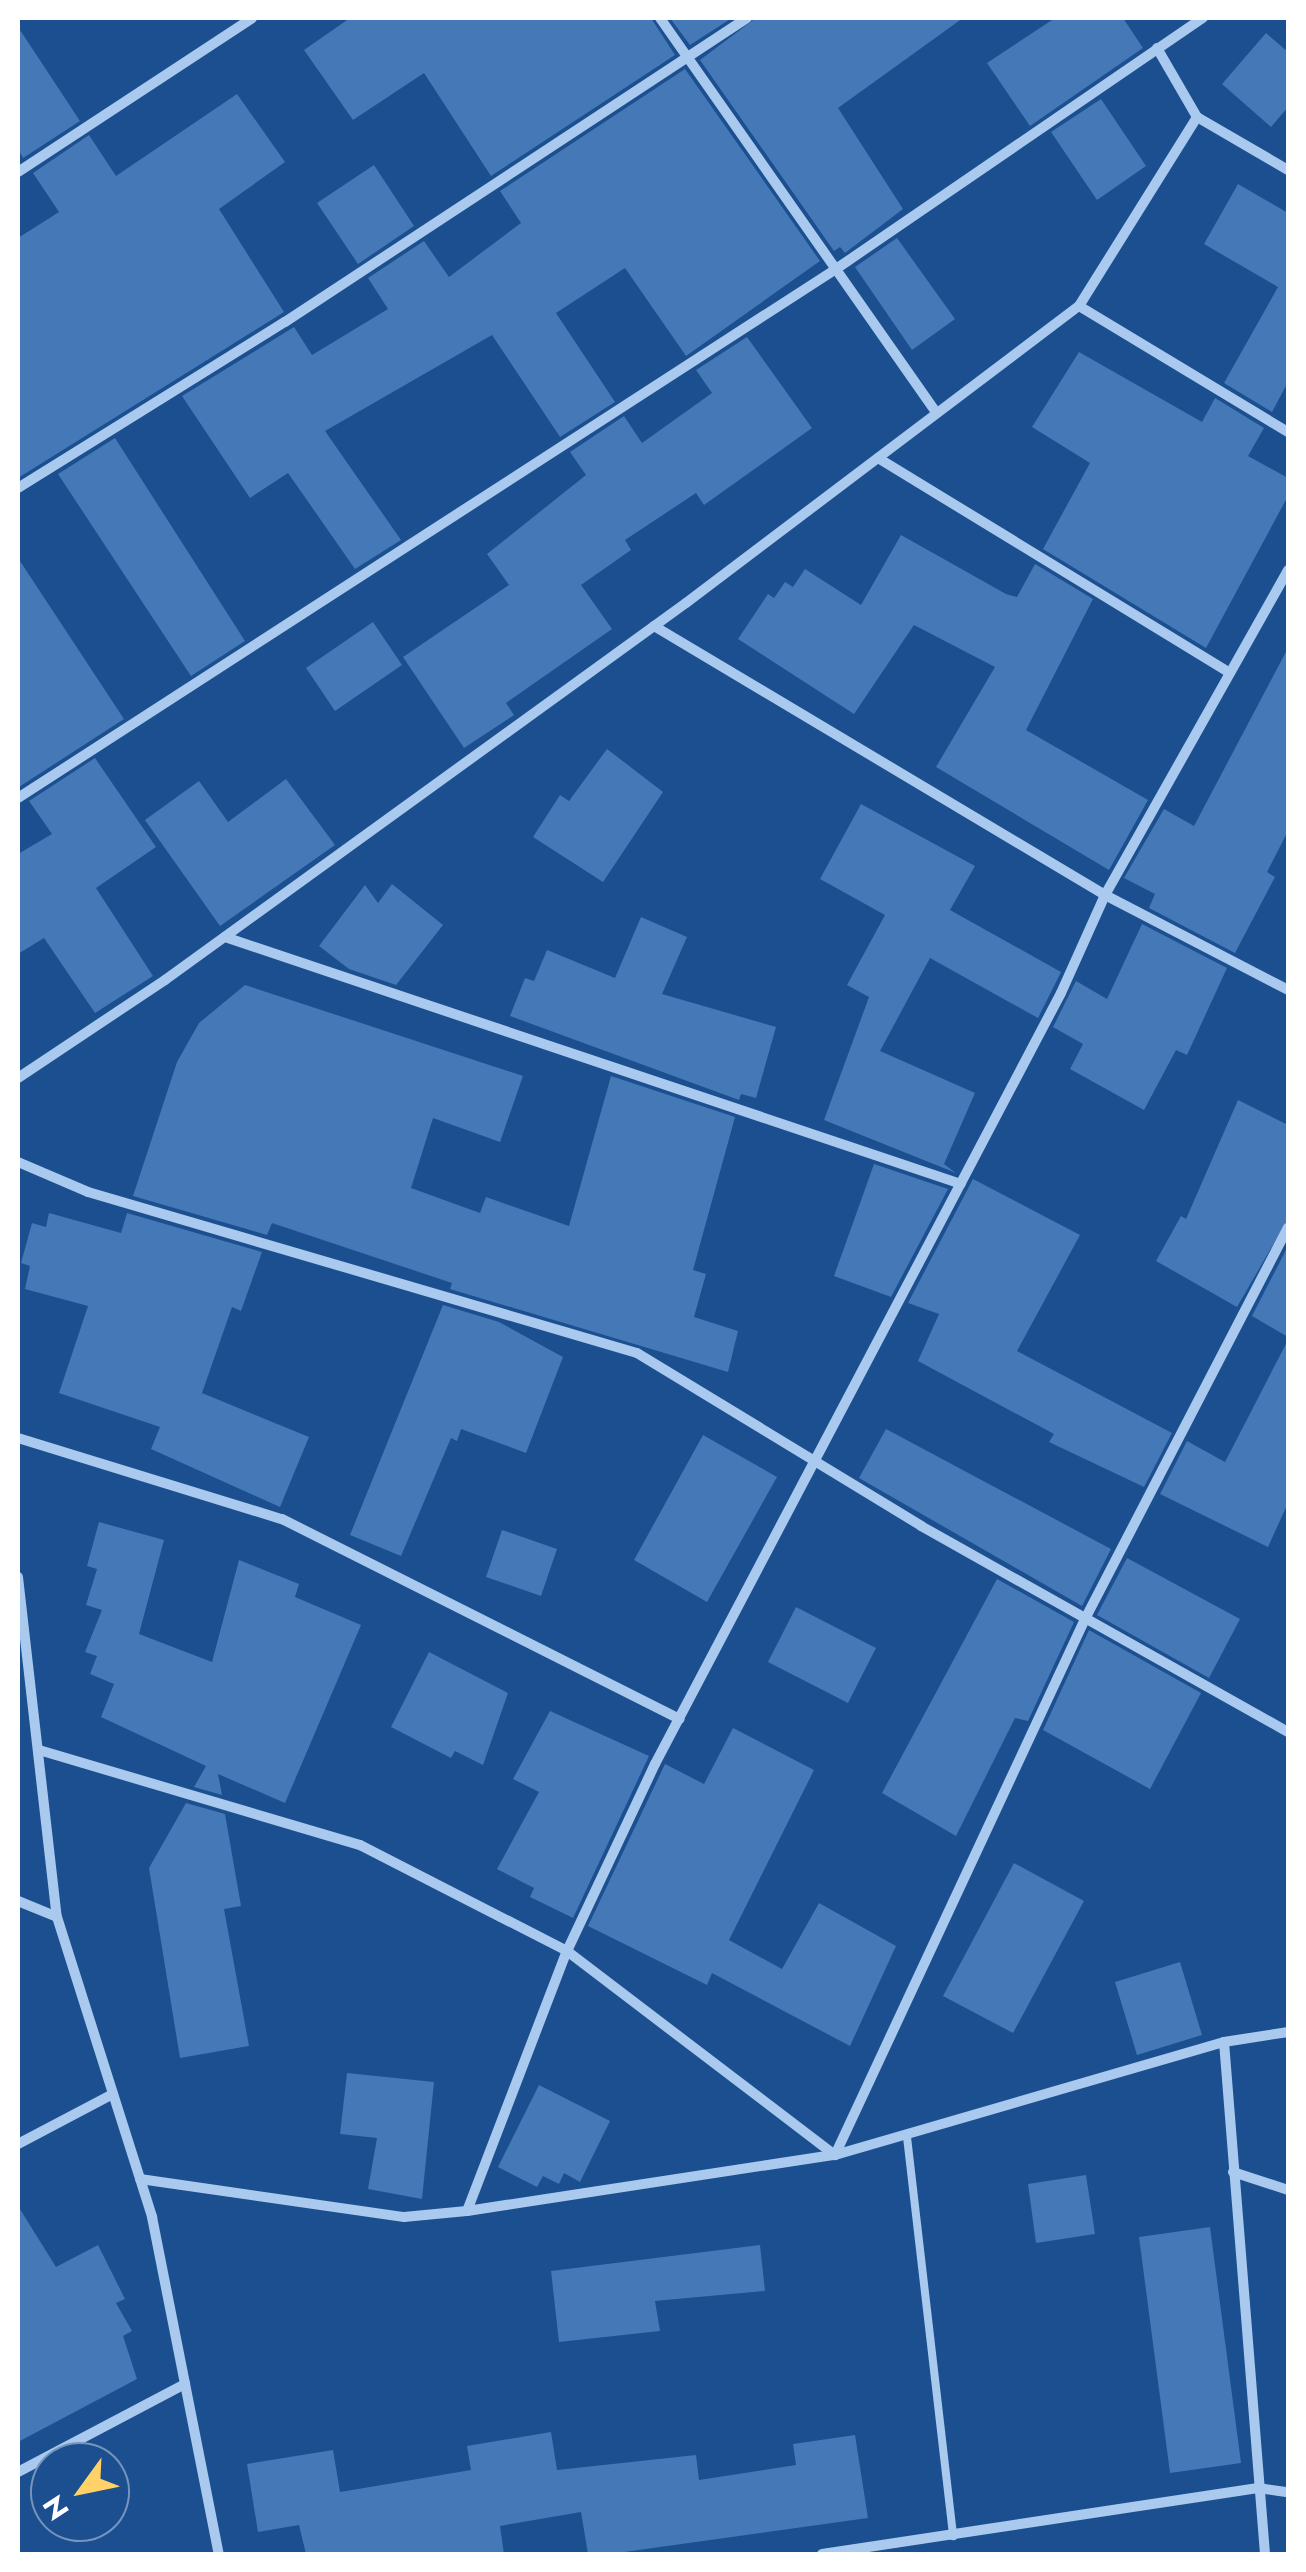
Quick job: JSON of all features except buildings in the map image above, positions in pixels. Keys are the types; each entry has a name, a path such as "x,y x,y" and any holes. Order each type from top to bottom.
{"street":[{"path":"18,172 252,18"},
{"path":"660,18 937,413"},
{"path":"18,488 689,60 747,18"},
{"path":"18,798 836,269 1203,18"},
{"path":"1157,48 1197,118 1288,170"},
{"path":"18,1078 224,936 654,626 1078,306 1197,118"},
{"path":"1078,306 1288,432"},
{"path":"878,458 1230,673"},
{"path":"467,2211 567,1951 678,1720 962,1184 1105,895 1288,570"},
{"path":"654,626 1105,895 1288,990"},
{"path":"224,936 962,1184"},
{"path":"18,1162 88,1192 637,1353 816,1462 1288,1732"},
{"path":"835,2155 1086,1619 1288,1228"},
{"path":"18,1438 282,1519 678,1720"},
{"path":"18,1578 57,1917 140,2179 219,2554"},
{"path":"39,1750 360,1845 567,1951 835,2155"},
{"path":"18,1902 57,1917"},
{"path":"140,2179 404,2217 467,2211 835,2155 1224,2042 1288,2032"},
{"path":"1224,2042 1265,2554"},
{"path":"18,2144 113,2094"},
{"path":"1233,2172 1288,2190"},
{"path":"18,2472 185,2384"},
{"path":"822,2554 1258,2488 1288,2492"}],"lane":[{"path":"907,2137 953,2536"}]}
